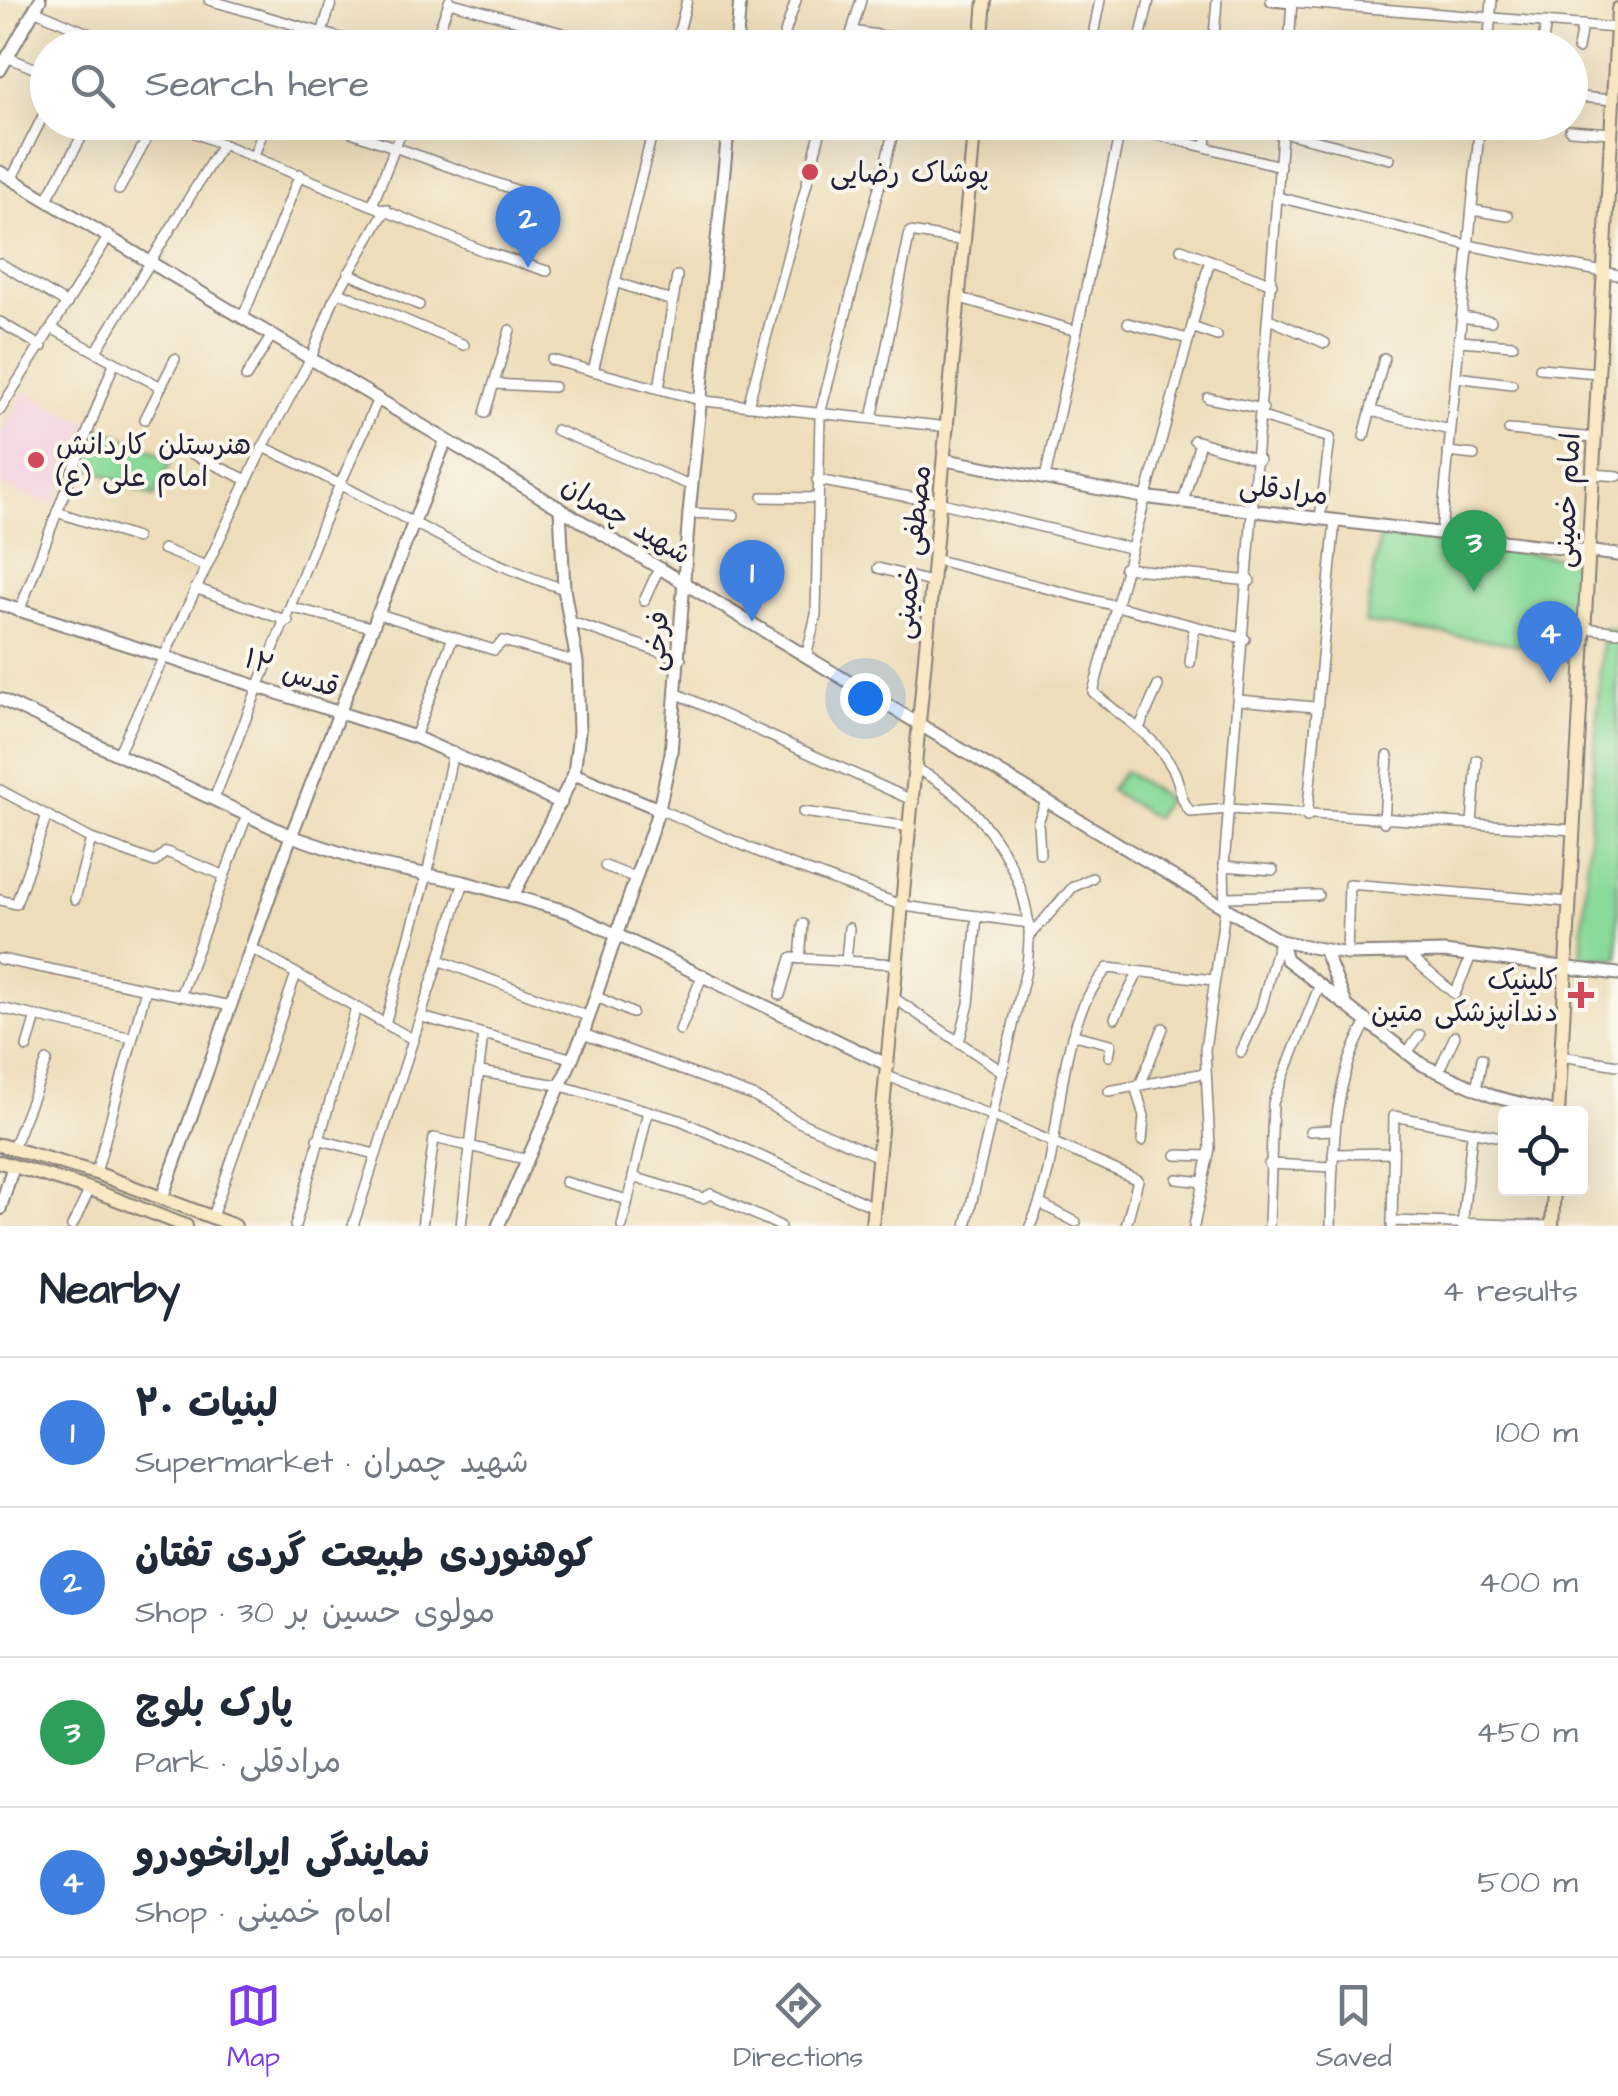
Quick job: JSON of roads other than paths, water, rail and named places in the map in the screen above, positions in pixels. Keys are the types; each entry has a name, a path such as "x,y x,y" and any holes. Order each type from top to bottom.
{"main road":[{"path":"982,30 985,0"},
{"name":"امام خمینی","path":"1559,1106 1598,372 1611,274 1618,9"},
{"name":"مصطفی خمینی","path":"872,1226 973,140"},
{"path":"6,1147 96,1173 235,1226"},
{"path":"6,1165 90,1189 155,1220 186,1226"},
{"path":"1550,1226 1553,1196"},
{"path":"155,1220 162,1198"}],"street":[{"path":"209,0 236,4 311,30"},
{"path":"323,30 332,0"},
{"path":"680,30 687,0"},
{"path":"738,30 740,0"},
{"path":"786,30 796,0"},
{"path":"852,30 862,0"},
{"path":"1094,30 1100,0"},
{"path":"1142,30 1149,0"},
{"path":"1214,30 1217,0"},
{"path":"1272,0 1381,4 1617,28"},
{"path":"1489,30 1492,0"},
{"path":"439,30 450,1 558,30"},
{"path":"1290,30 1292,1"},
{"path":"0,70 36,5 86,30"},
{"path":"1545,30 1546,22"},
{"path":"1581,30 1582,26"},
{"path":"7,57 30,67"},
{"path":"1588,98 1613,100"},
{"path":"1588,134 1613,140"},
{"path":"6,175 30,136"},
{"path":"47,199 80,140"},
{"path":"119,190 146,140"},
{"path":"212,140 486,252 548,270"},
{"path":"254,156 260,140"},
{"path":"373,140 544,200"},
{"path":"373,203 398,140"},
{"path":"593,371 651,140"},
{"name":"فرخی","path":"503,1225 524,1159 583,1034 659,810 678,694 689,513 704,401 727,140"},
{"path":"748,406 818,140"},
{"path":"806,657 816,615 820,414 891,140"},
{"path":"1045,478 1118,140"},
{"path":"1180,140 1280,166"},
{"path":"1206,147 1207,140"},
{"path":"1194,1226 1208,1156 1205,1073 1212,980 1225,903 1224,866 1256,510 1282,140"},
{"path":"1326,140 1390,159"},
{"path":"1441,533 1478,140"},
{"path":"97,350 148,260 222,144"},
{"path":"243,318 300,174"},
{"name":"شهید چمران","path":"6,175 1046,801 1225,903 1280,941 1326,952 1444,952 1618,974"},
{"path":"1278,197 1468,245 1611,274"},
{"path":"118,754 263,447 311,358 348,273 386,209"},
{"path":"1472,210 1508,216"},
{"path":"872,419 910,232 965,240"},
{"path":"0,410 109,236"},
{"path":"1181,249 1272,284"},
{"path":"1210,260 1094,676 1093,692 1140,726 1174,771 1184,806 1191,812 1229,809 1384,822 1574,830"},
{"path":"0,264 67,304"},
{"path":"348,273 418,305"},
{"path":"659,389 677,276"},
{"path":"615,282 672,301"},
{"path":"339,292 464,346"},
{"path":"960,298 1076,331"},
{"path":"1461,317 1492,321"},
{"path":"1269,319 1324,343"},
{"path":"0,322 42,347"},
{"path":"1128,322 1188,338"},
{"path":"1192,327 1216,336"},
{"path":"53,329 161,387"},
{"path":"485,413 510,330"},
{"path":"246,377 272,335"},
{"path":"1459,340 1513,345"},
{"path":"1364,436 1384,358"},
{"path":"146,419 175,359"},
{"path":"552,360 704,401 949,427"},
{"path":"18,612 114,363"},
{"path":"1540,368 1598,372"},
{"path":"1456,377 1512,384"},
{"path":"494,384 554,388"},
{"path":"1208,398 1330,438 1320,518"},
{"path":"214,799 262,687 340,481 378,399"},
{"path":"1371,412 1450,430"},
{"path":"556,430 692,486"},
{"path":"1509,430 1595,438"},
{"path":"162,1198 291,836 446,440"},
{"path":"1183,502 1197,441 1259,460"},
{"path":"263,447 340,481 522,576 564,589"},
{"path":"188,452 247,480"},
{"path":"1448,452 1474,455"},
{"name":"مرادقلی","path":"946,460 1143,497 1618,555"},
{"path":"1593,474 1618,476"},
{"path":"817,480 942,502 1130,548"},
{"path":"762,497 816,498"},
{"path":"513,896 574,774 579,732 577,662 564,589 560,508"},
{"path":"57,512 136,538"},
{"path":"689,513 734,515"},
{"path":"1307,816 1314,708 1335,520"},
{"path":"163,548 206,566"},
{"path":"937,560 1244,639"},
{"path":"644,600 659,568"},
{"path":"878,568 934,583"},
{"path":"1124,568 1250,581"},
{"path":"195,588 288,621"},
{"name":"قدس ۱۲","path":"0,604 415,737 561,803"},
{"path":"293,608 371,627"},
{"path":"376,613 494,650 503,640 577,662"},
{"path":"572,622 681,659"},
{"path":"1584,628 1618,632"},
{"path":"1190,662 1194,629"},
{"path":"415,737 453,637"},
{"path":"1140,726 1158,686"},
{"path":"678,694 914,801"},
{"path":"0,698 291,836 374,864 464,882 569,912 703,974 887,1071 1138,1180 1126,1226"},
{"path":"1239,700 1314,708"},
{"path":"385,1024 426,875 454,752"},
{"path":"1384,822 1388,756"},
{"path":"1472,824 1477,760"},
{"path":"916,769 947,784 993,838 1020,882 1029,923 1027,966 966,1226"},
{"path":"574,774 780,861 904,906 1029,923"},
{"path":"1,793 91,839 155,862 166,852 223,875"},
{"path":"1040,854 1038,822 1046,801"},
{"path":"804,812 911,827"},
{"path":"180,996 248,815"},
{"path":"0,900 16,904 47,816"},
{"path":"75,899 91,839"},
{"path":"605,866 636,878"},
{"path":"1224,866 1273,870"},
{"path":"1028,938 1072,887 1092,878"},
{"path":"353,1226 464,882"},
{"path":"1347,954 1349,884 1570,902"},
{"path":"1225,903 1318,894"},
{"path":"959,1042 968,1004 977,916"},
{"path":"800,958 803,924"},
{"path":"846,961 848,928"},
{"path":"1240,1052 1261,1008 1280,941"},
{"name":"شهید چمران","path":"1280,941 1286,959 1406,1054 1476,1089 1530,1106"},
{"path":"252,948 414,1040"},
{"path":"1326,952 1346,1006"},
{"path":"1407,954 1455,994 1471,956"},
{"path":"780,995 790,958 898,964"},
{"path":"0,959 230,1006"},
{"path":"441,960 588,1016"},
{"path":"1030,1226 1041,1204 1054,1146 1076,1019 1094,984 1108,968 1137,975 1212,980"},
{"path":"212,1217 296,974"},
{"path":"680,1030 703,974"},
{"path":"1115,1018 1137,975"},
{"path":"1269,1226 1273,1103 1319,986"},
{"path":"96,1173 146,989"},
{"path":"595,996 632,1013"},
{"path":"894,998 1003,1072"},
{"path":"0,1008 132,1038"},
{"path":"295,1226 356,1008"},
{"path":"27,1047 36,1016"},
{"path":"422,1016 570,1058"},
{"path":"1331,1226 1336,1130 1351,1050 1366,1024"},
{"path":"1142,1141 1144,1116 1138,1086 1163,1028"},
{"path":"461,1226 483,1034"},
{"path":"583,1034 753,1096 801,1123 879,1157"},
{"path":"1074,1035 1111,1044 1109,1056"},
{"path":"1406,1054 1420,1035"},
{"path":"1438,1072 1455,1036"},
{"path":"1562,1056 1618,1064"},
{"path":"1476,1089 1482,1058"},
{"path":"6,1147 47,1060"},
{"path":"481,1072 558,1085 727,1139 815,1184 874,1207"},
{"path":"1109,1091 1205,1073"},
{"path":"622,1226 648,1112"},
{"path":"1498,1137 1394,1116 1392,1224 1550,1226"},
{"path":"1310,1131 1336,1130"},
{"path":"1462,1225 1472,1134"},
{"path":"317,1138 376,1154"},
{"path":"422,1226 434,1138 524,1159"},
{"path":"1333,1154 1393,1153"},
{"path":"1176,1155 1208,1156"},
{"path":"1269,1164 1333,1167"},
{"path":"0,1208 6,1165"},
{"path":"633,1177 703,1198 711,1194 780,1226"},
{"path":"1177,1179 1203,1182"},
{"path":"564,1182 628,1200"},
{"path":"72,1226 90,1189"},
{"path":"1041,1204 1076,1222"}],"place":[{"name":"پوشاک رضایی","path":"810,172"},
{"name":"کوهنوردی طبیعت گردی تفتان","path":"528,268"},
{"name":"هنرستلن کاردانش امام علی (ع)","path":"36,460"},
{"name":"پارک بلوچ","path":"1474,592"},
{"name":"لبنیات ۲۰","path":"752,622"},
{"name":"نمایندگی ایرانخودرو","path":"1550,683"},
{"name":"کلینیک دندانپزشکی متین","path":"1581,995"}]}
